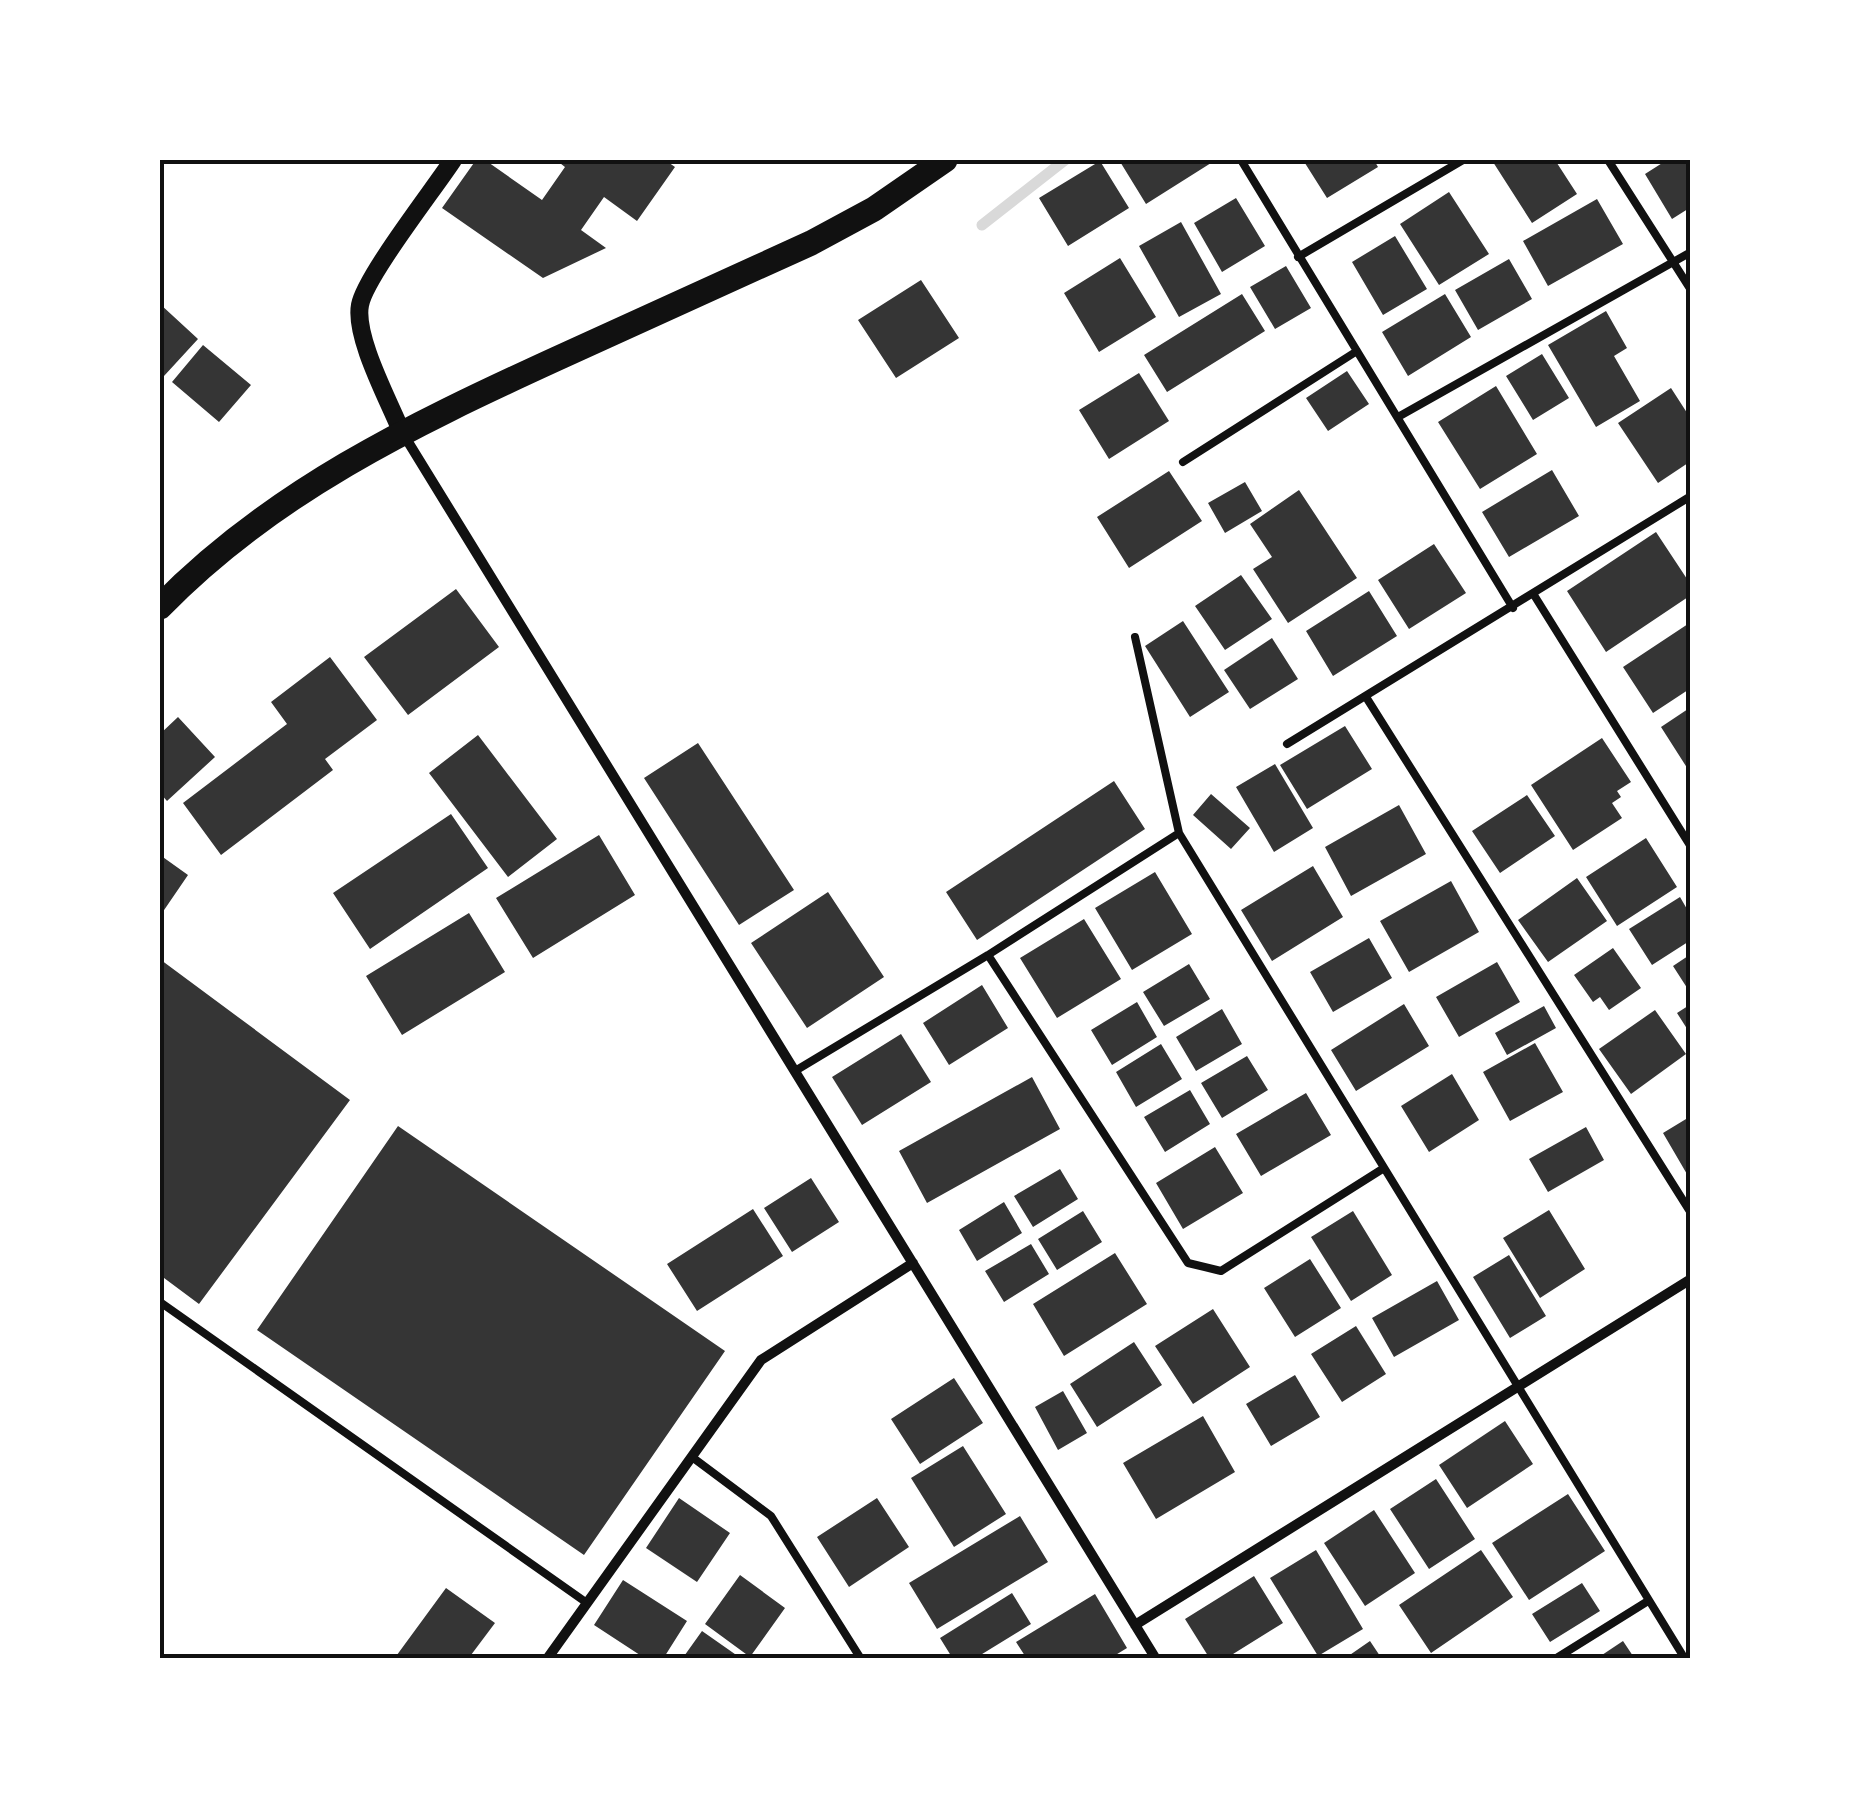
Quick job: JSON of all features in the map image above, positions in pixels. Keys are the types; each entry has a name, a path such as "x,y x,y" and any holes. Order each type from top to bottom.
{"main road":[{"path":"160,607 260,520 401,431 811,242 874,210 944,160"}],"street":[{"path":"454,160 372,280 360,306 363,334 401,431 1156,1659"},
{"path":"547,1659 760,1360 913,1263"},
{"path":"1134,1625 1691,1279"}],"lane":[{"path":"1241,160 1512,608"},
{"path":"1298,257 1463,160"},
{"path":"1608,160 1691,290"},
{"path":"1398,417 1691,252"},
{"path":"1182,462 1357,351"},
{"path":"1287,744 1691,496"},
{"path":"1534,595 1691,846"},
{"path":"1134,638 1179,833 1685,1659"},
{"path":"1366,697 1691,1213"},
{"path":"795,1071 1179,833"},
{"path":"988,954 1188,1264 1220,1272 1384,1168"},
{"path":"160,1302 587,1603"},
{"path":"692,1458 771,1516 861,1659"},
{"path":"1555,1659 1648,1600"}],"building":[{"path":"476,160 485,160 542,200 565,167 556,160 665,160 675,167 637,221 604,197 581,230 606,248 543,278 442,208"},
{"path":"1119,160 1209,160 1211,163 1146,204"},
{"path":"1303,160 1374,160 1378,167 1327,198"},
{"path":"1555,160 1577,194 1532,223 1493,162"},
{"path":"1667,160 1691,160 1691,207 1672,219 1645,174"},
{"path":"1100,161 1129,208 1068,246 1039,198"},
{"path":"1449,192 1489,254 1439,285 1400,224"},
{"path":"1236,198 1265,246 1222,272 1194,223"},
{"path":"1597,199 1623,244 1548,286 1523,241"},
{"path":"1181,222 1221,294 1179,317 1139,246"},
{"path":"1395,236 1427,289 1383,315 1352,262"},
{"path":"1120,258 1156,317 1099,352 1064,293"},
{"path":"1509,259 1532,299 1478,330 1455,290"},
{"path":"1286,266 1311,308 1275,329 1250,287"},
{"path":"921,280 959,338 896,378 858,320"},
{"path":"1242,294 1265,331 1167,392 1144,355"},
{"path":"1445,294 1471,337 1408,376 1382,332"},
{"path":"160,304 198,339 164,376 160,372"},
{"path":"1606,311 1627,348 1614,356 1640,401 1596,427 1548,345"},
{"path":"203,345 251,385 219,422 172,382"},
{"path":"1542,354 1569,398 1533,420 1506,376"},
{"path":"1347,371 1369,404 1328,431 1306,398"},
{"path":"1139,373 1169,421 1109,459 1079,410"},
{"path":"1496,386 1537,454 1480,489 1438,422"},
{"path":"1671,388 1691,419 1691,461 1658,483 1618,423"},
{"path":"1552,470 1579,516 1509,557 1482,512"},
{"path":"1169,471 1202,521 1129,568 1097,517"},
{"path":"1245,482 1262,511 1225,533 1208,503"},
{"path":"1299,490 1357,578 1288,623 1253,569 1272,557 1250,524"},
{"path":"1656,532 1691,585 1691,595 1606,652 1567,591"},
{"path":"1434,544 1466,593 1409,629 1378,580"},
{"path":"1241,575 1272,619 1225,650 1195,606"},
{"path":"456,589 499,647 408,715 364,657"},
{"path":"1369,591 1397,636 1333,676 1306,631"},
{"path":"1183,621 1229,692 1190,717 1145,646"},
{"path":"1691,622 1691,688 1653,713 1623,667"},
{"path":"1272,638 1298,679 1250,709 1224,670"},
{"path":"330,657 377,720 325,759 333,770 221,855 183,803 287,724 271,702"},
{"path":"1691,707 1691,774 1661,727"},
{"path":"178,717 215,757 167,801 160,793 160,734"},
{"path":"1345,726 1372,769 1307,809 1280,765"},
{"path":"478,735 557,839 508,877 429,773"},
{"path":"1602,738 1631,782 1617,791 1621,797 1612,803 1622,818 1573,850 1531,785"},
{"path":"698,743 794,890 739,925 644,778"},
{"path":"1275,764 1313,828 1274,852 1236,787"},
{"path":"1114,781 1145,829 977,940 946,892"},
{"path":"1211,794 1250,828 1231,849 1193,815"},
{"path":"1527,795 1555,836 1500,873 1472,831"},
{"path":"1399,805 1426,854 1351,896 1325,847"},
{"path":"451,814 488,868 370,949 333,893"},
{"path":"599,835 635,895 533,958 496,898"},
{"path":"1646,838 1677,887 1617,926 1586,877"},
{"path":"160,855 188,875 160,916"},
{"path":"1313,866 1343,917 1272,961 1241,910"},
{"path":"1155,872 1192,934 1132,970 1095,908"},
{"path":"1577,878 1607,921 1548,962 1518,920"},
{"path":"1451,881 1479,932 1409,972 1380,921"},
{"path":"828,892 884,977 807,1028 751,943"},
{"path":"1680,897 1691,916 1691,940 1652,965 1629,929"},
{"path":"469,913 505,972 402,1035 366,976"},
{"path":"1084,919 1121,979 1057,1018 1020,958"},
{"path":"1369,938 1392,978 1333,1012 1310,972"},
{"path":"1613,948 1641,988 1609,1010 1600,997 1593,1002 1574,975"},
{"path":"1691,954 1691,994 1673,966"},
{"path":"161,960 350,1100 199,1304 160,1275"},
{"path":"1497,962 1520,1002 1459,1037 1436,997"},
{"path":"1189,964 1210,999 1164,1026 1143,992"},
{"path":"982,985 1008,1028 949,1065 923,1023"},
{"path":"1137,1002 1157,1037 1112,1065 1091,1030"},
{"path":"1404,1004 1429,1046 1356,1091 1331,1050"},
{"path":"1691,1004 1691,1035 1677,1013"},
{"path":"1544,1006 1556,1028 1507,1055 1495,1033"},
{"path":"1222,1009 1242,1044 1196,1071 1176,1037"},
{"path":"1655,1010 1686,1054 1631,1094 1599,1049"},
{"path":"901,1034 931,1082 862,1125 832,1077"},
{"path":"1535,1043 1563,1092 1510,1121 1483,1072"},
{"path":"1161,1044 1182,1079 1136,1107 1116,1072"},
{"path":"1247,1056 1268,1090 1222,1118 1201,1083"},
{"path":"1452,1074 1479,1120 1429,1152 1401,1106"},
{"path":"1032,1077 1060,1129 927,1203 899,1151"},
{"path":"1190,1090 1210,1124 1165,1152 1144,1117"},
{"path":"1306,1093 1331,1135 1261,1176 1236,1134"},
{"path":"1691,1116 1691,1181 1663,1133"},
{"path":"398,1126 725,1351 584,1555 257,1330"},
{"path":"1586,1127 1604,1160 1548,1192 1529,1159"},
{"path":"1215,1147 1243,1193 1183,1229 1156,1183"},
{"path":"1060,1169 1078,1199 1033,1227 1014,1196"},
{"path":"811,1178 839,1222 792,1252 764,1208"},
{"path":"1004,1202 1022,1233 977,1261 959,1230"},
{"path":"753,1209 783,1256 697,1311 667,1264"},
{"path":"1549,1210 1585,1269 1540,1298 1503,1238"},
{"path":"1083,1211 1102,1242 1057,1270 1038,1239"},
{"path":"1353,1211 1392,1275 1351,1301 1311,1237"},
{"path":"1031,1244 1049,1274 1004,1302 985,1271"},
{"path":"1115,1253 1147,1304 1064,1356 1033,1304"},
{"path":"1509,1255 1546,1316 1510,1338 1473,1277"},
{"path":"1310,1259 1341,1308 1295,1337 1264,1288"},
{"path":"1437,1281 1459,1320 1394,1357 1372,1318"},
{"path":"1213,1309 1250,1367 1193,1404 1155,1346"},
{"path":"1356,1326 1386,1374 1342,1402 1311,1354"},
{"path":"1134,1342 1162,1385 1097,1427 1070,1384"},
{"path":"1295,1375 1320,1417 1271,1446 1246,1404"},
{"path":"954,1378 983,1423 920,1464 891,1419"},
{"path":"1063,1391 1087,1433 1058,1450 1035,1407"},
{"path":"1203,1416 1235,1472 1156,1519 1123,1463"},
{"path":"1505,1421 1533,1464 1467,1508 1439,1465"},
{"path":"963,1446 1006,1514 954,1547 911,1478"},
{"path":"1436,1479 1475,1539 1429,1569 1390,1509"},
{"path":"1568,1494 1605,1551 1529,1600 1492,1543"},
{"path":"679,1498 730,1533 697,1582 646,1548"},
{"path":"877,1498 909,1547 849,1587 817,1537"},
{"path":"1374,1510 1415,1573 1365,1606 1324,1543"},
{"path":"1020,1516 1048,1562 937,1629 909,1583"},
{"path":"1316,1550 1363,1629 1318,1656 1270,1578"},
{"path":"1481,1550 1513,1597 1431,1653 1399,1605"},
{"path":"740,1575 785,1608 750,1657 705,1624"},
{"path":"1254,1576 1283,1623 1225,1659 1210,1659 1185,1619"},
{"path":"623,1580 687,1621 663,1659 646,1659 594,1625"},
{"path":"1582,1583 1600,1611 1550,1642 1532,1614"},
{"path":"446,1588 495,1623 468,1659 394,1659"},
{"path":"1012,1593 1031,1624 974,1659 953,1659 940,1638"},
{"path":"1095,1594 1127,1648 1109,1659 1027,1659 1016,1642"},
{"path":"702,1631 742,1659 682,1659"},
{"path":"1370,1641 1382,1659 1344,1659"},
{"path":"1623,1641 1635,1659 1596,1659"}],"waterway":[{"path":"982,225 1065,160"}]}
